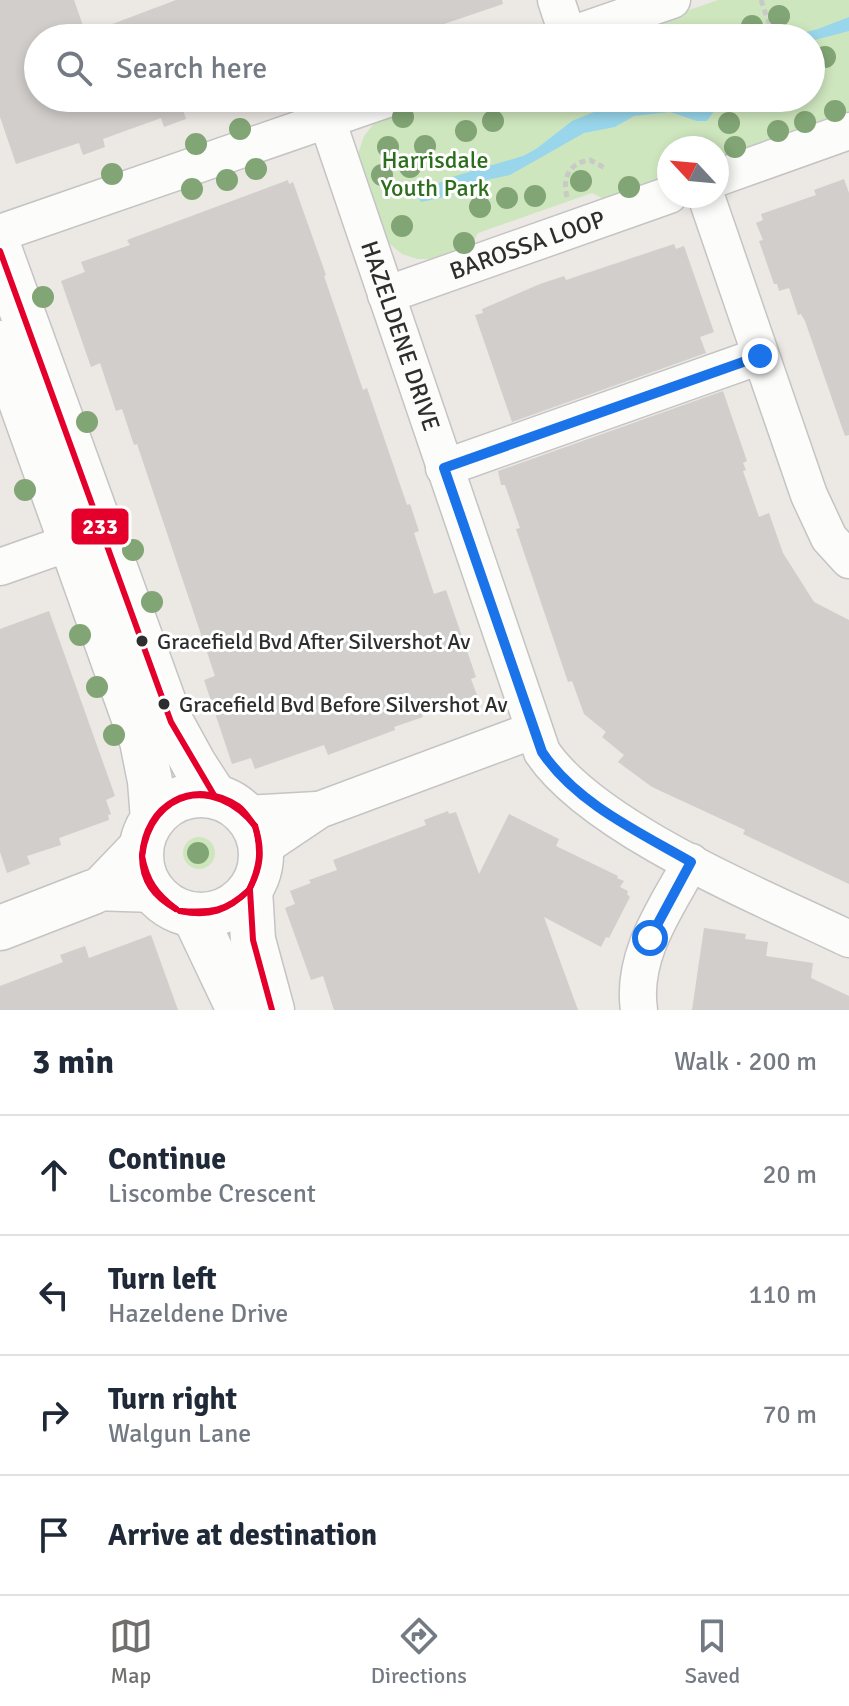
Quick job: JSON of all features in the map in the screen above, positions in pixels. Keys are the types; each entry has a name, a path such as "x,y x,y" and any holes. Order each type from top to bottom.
{"street":[{"path":"556,0 562,24"},
{"path":"603,24 672,0"},
{"path":"0,233 350,112"},
{"name":"HAZELDENE DRIVE","path":"327,120 542,752 555,771 574,788 621,822 691,862 849,939"},
{"path":"729,174 849,131"},
{"name":"BAROSSA LOOP","path":"386,295 657,199"},
{"path":"710,208 821,523 829,538 849,560"},
{"path":"0,251 171,722 194,764 243,837 253,940 272,1010"},
{"path":"0,343 142,741 150,781 147,830 141,860 145,878 166,904 194,915 224,911 237,903 243,837 203,794 180,798 160,810 147,830 93,892"},
{"path":"444,468 760,356"},
{"path":"0,567 71,542"},
{"path":"243,837 534,730"},
{"path":"639,1010 638,989 643,955 691,862"},
{"path":"0,928 93,892 155,894"},
{"path":"194,915 239,1010"}],"path":[{"path":"761,0 769,24"},
{"path":"568,198 566,181 576,164 590,160 607,169"}],"green space":[{"name":"Harrisdale Youth Park","path":"718,0 849,0 849,117 729,158 729,136 657,136 657,182 606,200 592,193 478,233 471,246 430,259 402,254 380,236 356,160 364,136 376,121 399,112 825,112 825,24 649,24"},
{"path":"199,837 211,841 215,853 211,865 199,869 187,865 183,853 187,841"}],"water":[{"path":"849,17 849,31 825,37 825,26"},
{"path":"594,112 670,112 634,116 615,127 584,133 510,175 482,181 440,198 421,202 416,194 452,177 523,156 572,121"},
{"path":"670,112 713,112 707,121"}],"building":[{"path":"0,0 74,0 82,24 24,24 24,112 184,112 186,119 164,127 161,118 103,139 105,147 83,155 79,143 16,164 0,117"},
{"path":"176,0 502,0 503,4 444,24 112,24"},
{"path":"844,179 849,193 849,435 845,436 805,321 801,314 798,315 789,288 779,291 777,284 774,284 756,223 763,220 761,214 816,195 814,190"},
{"path":"288,180 289,184 293,182 363,390 367,388 407,505 410,504 419,531 414,533 434,594 446,590 476,677 471,679 477,695 328,755 324,745 255,769 251,758 232,764 204,680 215,676 137,444 134,445 122,409 116,411 100,363 91,367 61,281 85,272 81,262 130,245 127,240"},
{"path":"674,244 676,249 684,246 714,332 700,337 706,353 512,422 475,315 483,313 482,309 540,284 564,276 566,280"},
{"path":"723,391 747,461 743,463 746,470 743,471 759,517 769,513 783,553 814,602 849,620 849,884 743,834 745,830 652,787 618,762 624,755 602,737 606,732 584,714 572,681 568,682 516,529 520,528 505,485 501,485 498,471"},
{"path":"49,611 115,796 106,800 111,814 108,815 109,820 59,838 61,845 27,856 30,864 7,873 0,852 0,629"},
{"path":"448,811 449,814 456,812 479,874 509,814 559,839 556,846 624,881 620,887 628,891 630,897 609,938 606,937 601,947 544,917 578,1010 334,1010 323,976 311,980 285,908 295,904 290,891 337,870 333,860 426,825 424,820"},
{"path":"704,928 746,934 745,939 768,942 766,956 813,963 811,978 849,996 849,1010 692,1010"},
{"path":"151,935 178,1010 0,1010 0,986 63,962 60,955 85,946 89,958"}],"transit line":[{"name":"233","path":"0,251 171,722 214,795"},
{"name":"233","path":"142,856 152,822 174,801 189,795 221,798 241,808 255,826"},
{"name":"233","path":"142,856 148,833 158,816 171,804 186,797 204,795 221,800 239,810 255,826"},
{"name":"233","path":"249,890 259,859 255,826"},
{"name":"233","path":"249,890 260,859 255,826"},
{"name":"233","path":"142,856 153,886 176,909"},
{"name":"233","path":"142,856 147,881 161,899 176,909"},
{"name":"233","path":"180,911 218,910 249,890"},
{"name":"233","path":"180,911 218,911 249,890"},
{"name":"233","path":"250,890 253,940 272,1010"}],"place":[{"name":"Gracefield Bvd After Silvershot Av","path":"142,641"},
{"name":"Gracefield Bvd Before Silvershot Av","path":"164,704"}],"route":[{"path":"650,938 691,862 621,822 574,788 555,771 542,752 444,468 760,356"}]}
